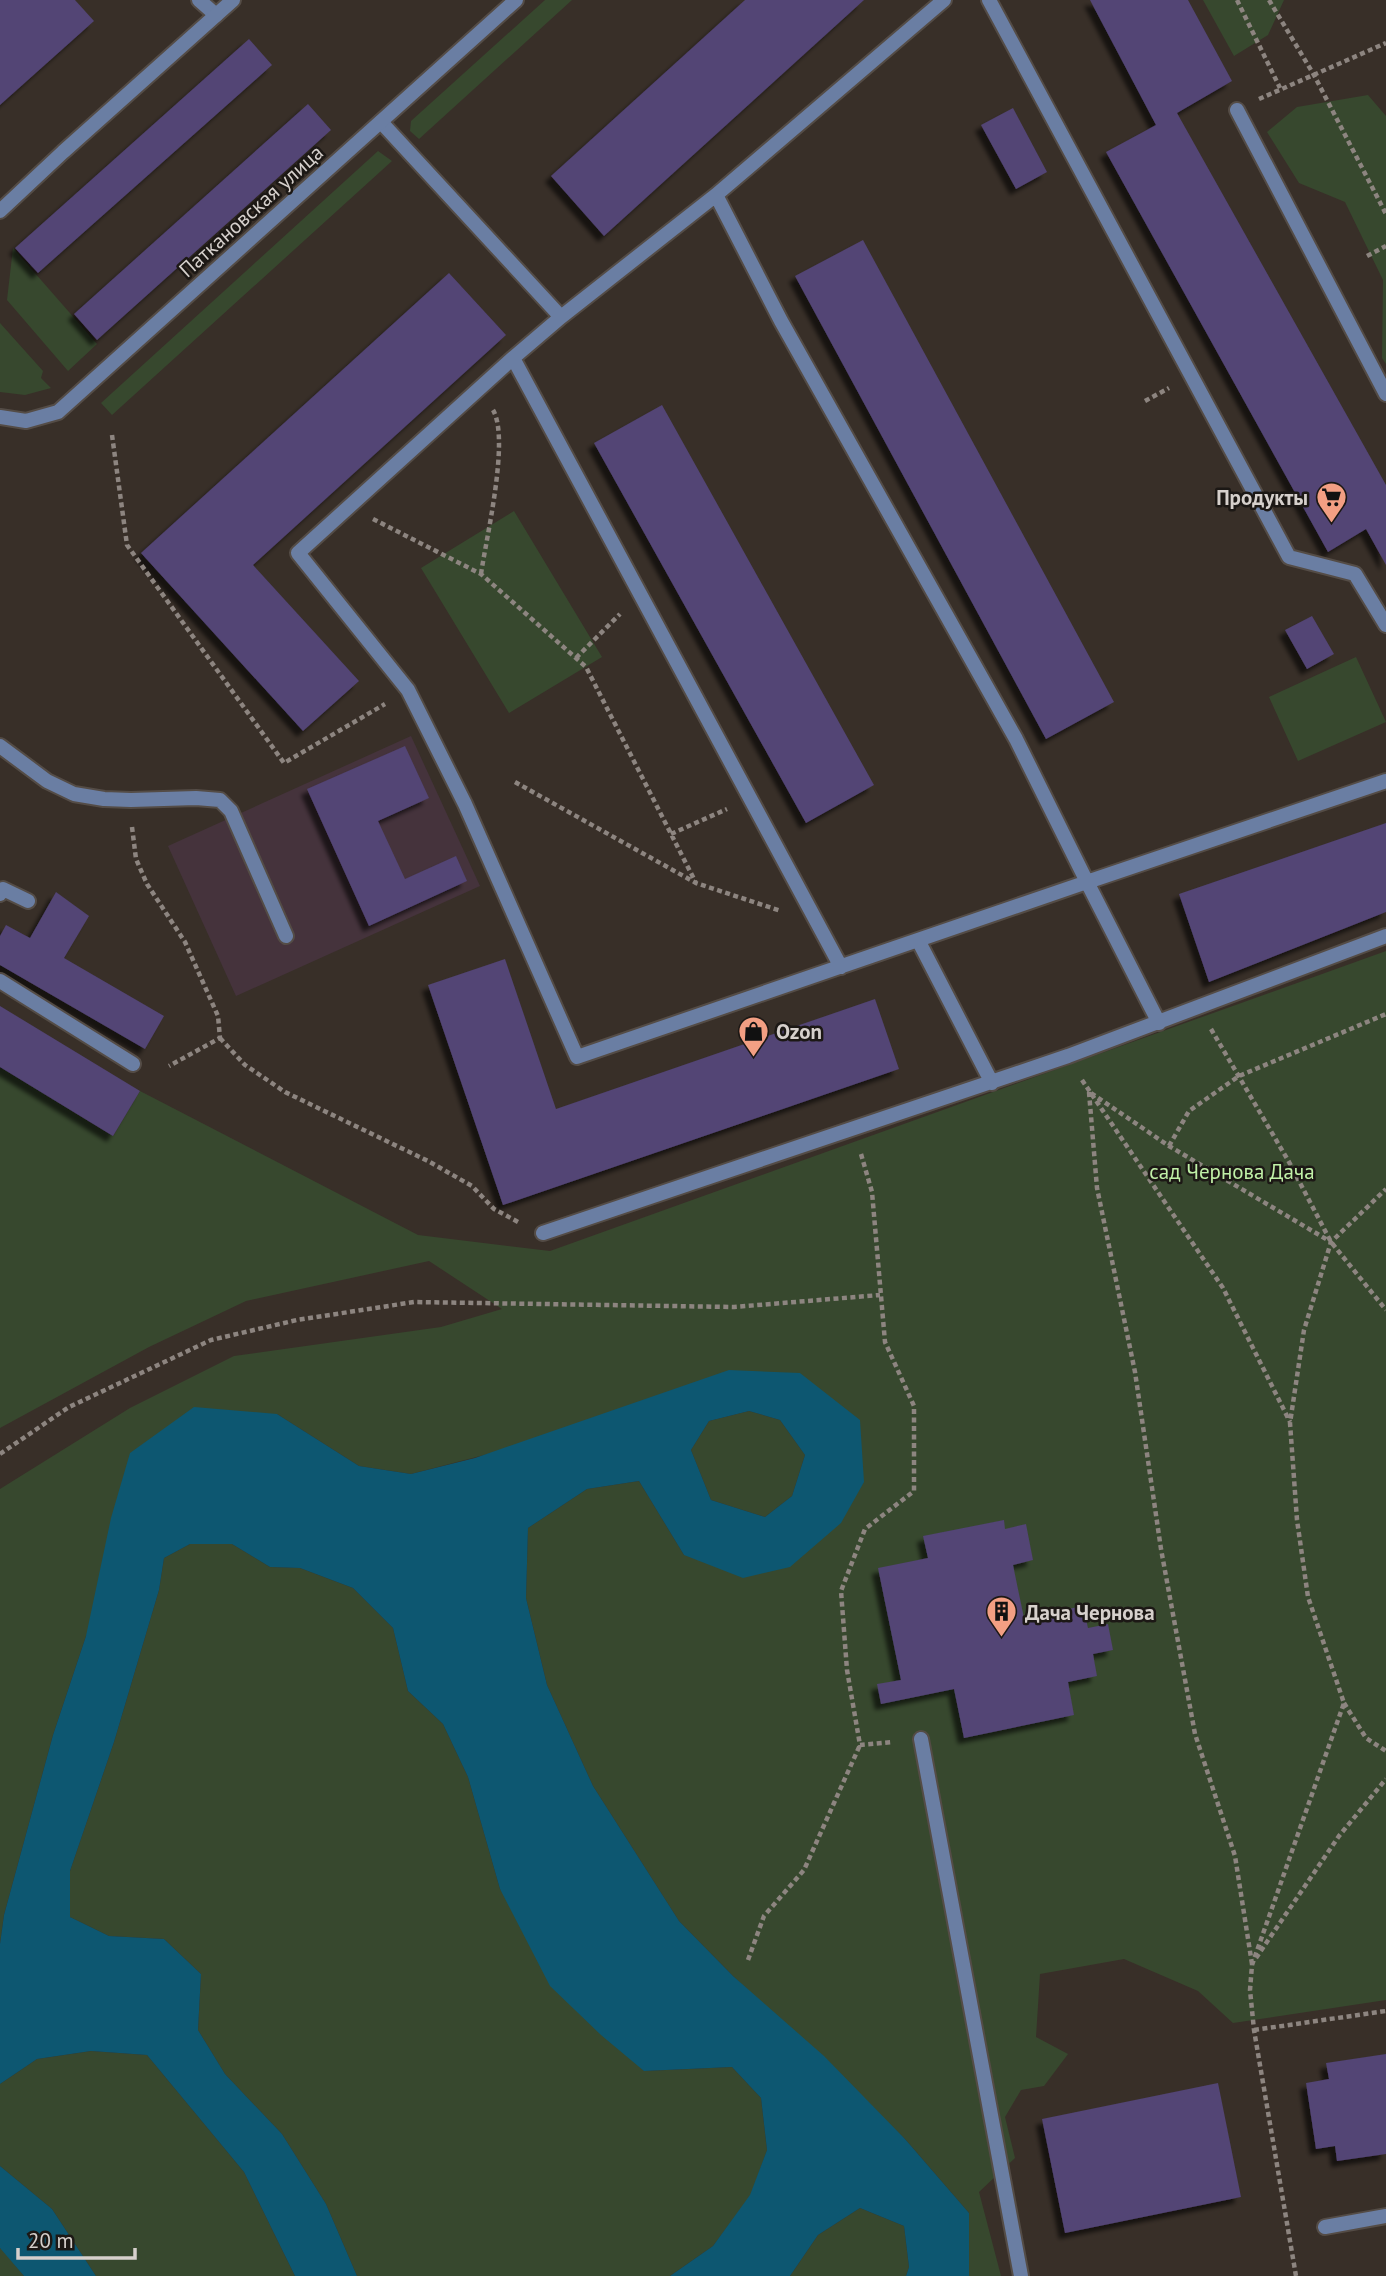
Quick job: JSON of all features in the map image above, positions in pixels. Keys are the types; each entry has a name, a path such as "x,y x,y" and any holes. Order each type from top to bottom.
{"street":[{"path":"199,0 216,15"},
{"path":"0,212 233,0"},
{"name":"Паткановская улица","path":"0,417 26,421 58,412 516,0"},
{"path":"944,0 716,195 513,358 298,552 408,690 465,804 577,1057 1386,781"},
{"path":"989,0 1289,557 1355,574 1386,625"},
{"path":"1237,110 1386,394"},
{"path":"381,122 561,317"},
{"path":"716,195 781,321 1016,740 1159,1023"},
{"path":"513,358 841,967"},
{"path":"0,746 47,781 74,794 104,799 219,800 231,811 286,936"},
{"path":"0,894 2,889 27,901"},
{"path":"542,1233 992,1083 1159,1023 1386,936"},
{"path":"918,940 992,1083"},
{"path":"0,981 133,1064"},
{"path":"921,1739 1021,2276"},
{"path":"1325,2227 1386,2216"}],"path":[{"path":"1237,0 1280,88"},
{"path":"1269,0 1314,75 1386,214"},
{"path":"1237,110 1280,88 1386,43"},
{"path":"1367,256 1386,246"},
{"path":"478,389 496,414 500,434 500,456 481,575"},
{"path":"112,435 127,545 284,762 408,690"},
{"path":"349,507 481,575 586,667 696,883"},
{"path":"576,658 639,594"},
{"path":"515,782 696,883 817,923"},
{"path":"671,834 751,799"},
{"path":"131,800 136,859 147,884 185,942 218,1016 219,1038 245,1065 285,1092 428,1161 472,1186 494,1209 542,1233"},
{"path":"1199,1008 1331,1242 1386,1310"},
{"path":"1169,1146 1189,1111 1239,1076 1386,1014"},
{"path":"170,1066 219,1038"},
{"path":"1068,1056 1089,1092 1223,1288 1290,1423"},
{"path":"1089,1092 1169,1146 1331,1242"},
{"path":"1089,1092 1097,1188 1135,1372 1161,1549 1195,1734 1235,1856 1252,1965 1250,1990 1254,2030 1296,2276"},
{"path":"748,1960 764,1916 804,1870 860,1745 847,1670 841,1591 865,1529 914,1490 914,1406 885,1342 872,1192 854,1129"},
{"path":"1386,1189 1331,1242 1304,1330 1290,1423 1297,1520 1308,1597 1344,1703 1366,1738 1386,1751"},
{"path":"0,1454 69,1407 211,1339 297,1320 414,1302 734,1307 880,1295"},
{"path":"1252,1965 1344,1703"},
{"path":"860,1745 921,1739"},
{"path":"1252,1965 1339,1836 1386,1779"},
{"path":"1254,2030 1386,2011"}],"shaded area":[{"path":"411,736 480,886 236,996 168,846"}],"green space":[{"path":"545,0 572,0 419,139 410,131 411,121"},
{"path":"1203,0 1284,0 1268,35 1234,56"},
{"path":"1368,95 1386,116 1386,364 1382,358 1383,280 1345,202 1299,183 1267,132 1297,107"},
{"path":"378,151 392,161 112,415 101,403"},
{"path":"13,248 97,344 68,371 7,300"},
{"path":"0,323 43,371 41,378 51,388 25,395 0,392"},
{"path":"514,511 602,657 509,713 421,568"},
{"path":"1356,657 1386,722 1298,761 1269,697"},
{"name":"сад Чернова Дача","path":"1386,951 1386,2000 1233,2023 1198,1991 1124,1959 1040,1974 1036,2037 1068,2054 1044,2086 1021,2090 1005,2117 1015,2158 979,2192 1001,2276 969,2276 969,2213 905,2139 679,1921 593,1786 547,1685 526,1598 528,1528 587,1489 639,1481 684,1555 841,1523 800,1373 411,1474 359,1466 277,1414 86,1636 53,1735 4,1915 0,1944 0,1489 130,1408 234,1356 441,1327 502,1309 429,1261 246,1301 149,1347 0,1428 0,1067 113,1136 140,1091 418,1235 550,1251"},
{"path":"749,1411 780,1420 805,1455 792,1496 765,1517 711,1500 691,1450 709,1421"},
{"path":"190,1544 232,1544 270,1567 300,1568 353,1588 393,1628 408,1691 443,1724 468,1777 500,1889 644,2071 732,2067 761,2098 767,2150 751,2195 713,2246 670,2276 357,2276 326,2204 282,2134 225,2074 198,2030 201,1974 164,1939 109,1936 70,1917 70,1871 114,1742 159,1590 164,1558"},
{"path":"91,2051 147,2055 244,2172 295,2276 96,2276 52,2209 0,2166 0,2084 37,2059"},
{"path":"860,2208 904,2226 909,2267 906,2276 790,2276 818,2235"},
{"path":"0,2248 2,2249 24,2276 0,2276"}],"water":[{"path":"729,1370 800,1373 860,1420 864,1482 841,1523 790,1567 743,1578 684,1555 639,1481 587,1489 528,1528 526,1598 547,1685 593,1786 679,1921 733,1976 824,2056 905,2139 969,2213 969,2276 906,2276 909,2267 904,2226 860,2208 818,2235 790,2276 670,2276 713,2246 750,2195 767,2150 761,2098 732,2067 644,2071 601,2035 550,1986 500,1889 468,1777 443,1724 408,1691 393,1628 353,1588 300,1568 270,1567 232,1544 190,1544 164,1558 159,1590 114,1742 70,1871 70,1917 109,1936 164,1939 201,1974 198,2030 225,2074 282,2134 326,2204 357,2276 295,2276 244,2172 147,2055 91,2051 37,2059 0,2084 0,1944 4,1915 53,1735 86,1636 111,1518 130,1453 194,1407 277,1414 359,1466 411,1474 475,1458","holes":["749,1411 780,1420 805,1455 792,1496 765,1517 711,1500 691,1450 709,1421"]},
{"path":"0,2166 52,2209 96,2276 24,2276 0,2248"}],"building":[{"path":"0,0 75,0 94,21 0,105"},
{"path":"745,0 864,0 604,236 551,176"},
{"path":"1090,0 1188,0 1232,81 1177,113 1386,485 1386,565 1366,529 1328,552 1106,152 1156,125"},
{"path":"249,39 272,65 38,273 15,248"},
{"path":"308,104 331,130 97,340 74,314"},
{"path":"1013,108 1047,172 1016,189 981,125"},
{"path":"863,240 1114,702 1046,739 795,276"},
{"path":"449,273 506,335 253,565 359,681 303,731 141,553"},
{"path":"662,405 874,785 806,823 594,443"},
{"path":"1312,616 1334,654 1307,669 1285,630"},
{"path":"405,746 429,798 378,821 405,879 456,856 467,881 369,926 307,789"},
{"path":"1386,823 1386,912 1209,982 1179,894"},
{"path":"56,892 89,916 64,958 164,1016 145,1049 0,965 0,936 6,925 30,938"},
{"path":"505,959 556,1109 875,999 899,1069 503,1205 428,985"},
{"path":"0,1006 140,1091 113,1136 0,1067"},
{"name":"Дача Чернова","path":"1004,1520 1005,1529 1026,1524 1033,1560 1013,1565 1024,1618 1083,1606 1088,1628 1108,1624 1113,1650 1093,1654 1097,1676 1068,1682 1074,1715 964,1738 954,1689 881,1704 877,1684 901,1680 878,1568 928,1558 923,1536"},
{"path":"1386,2054 1386,2154 1337,2161 1335,2146 1316,2149 1306,2083 1329,2079 1326,2063"},
{"path":"1218,2083 1241,2197 1065,2233 1042,2119"}],"place":[{"name":"Продукты","path":"1331,524"},
{"name":"Ozon","path":"753,1058"},
{"name":"Дача Чернова","path":"1002,1639"}]}
